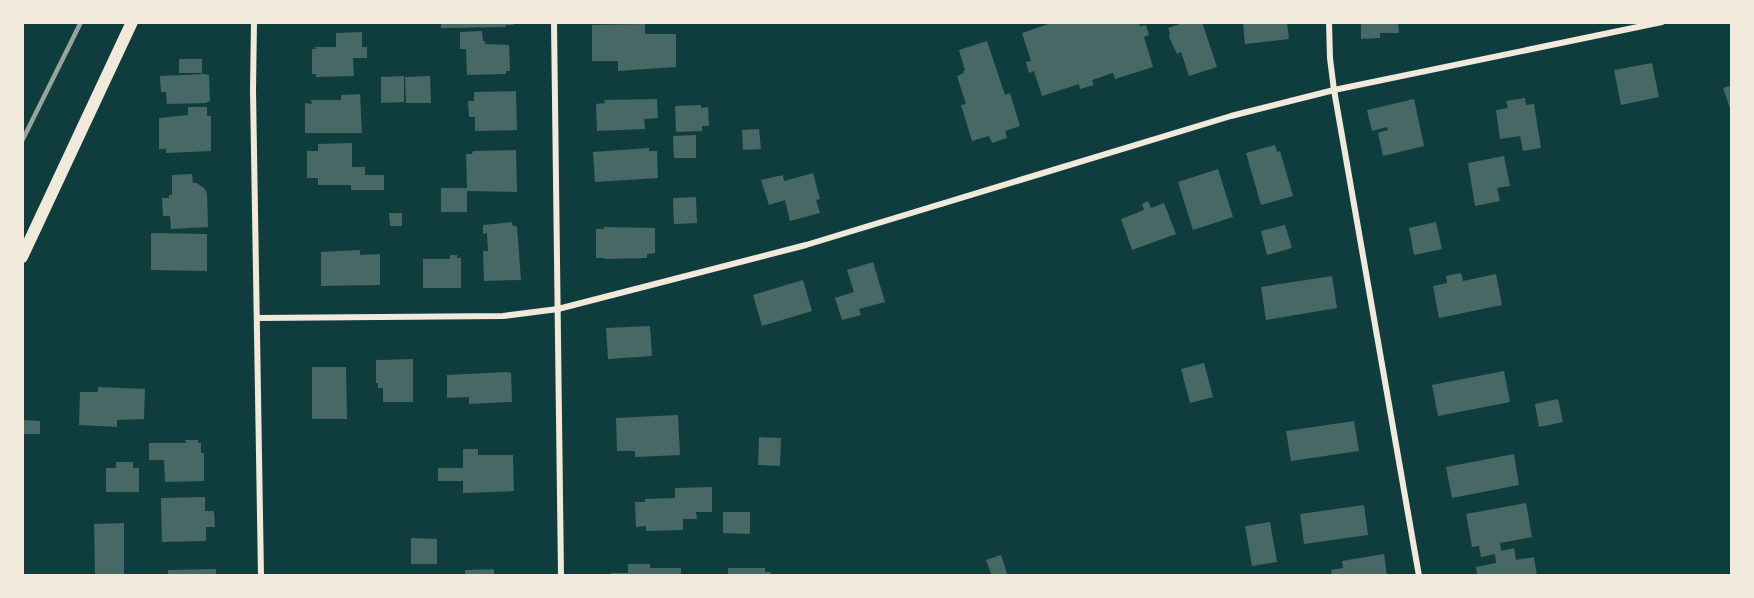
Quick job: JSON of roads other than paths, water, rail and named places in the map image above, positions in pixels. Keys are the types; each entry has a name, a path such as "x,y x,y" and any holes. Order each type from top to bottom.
{"main road":[{"path":"22,257 132,22"}],"street":[{"path":"254,22 253,90 261,576"},
{"path":"554,22 561,576"},
{"path":"1329,22 1334,90 1419,576"},
{"path":"257,318 503,316 558,309 807,245 1231,116 1334,90 1662,22"}],"railway":[{"path":"22,141 81,22"}]}
